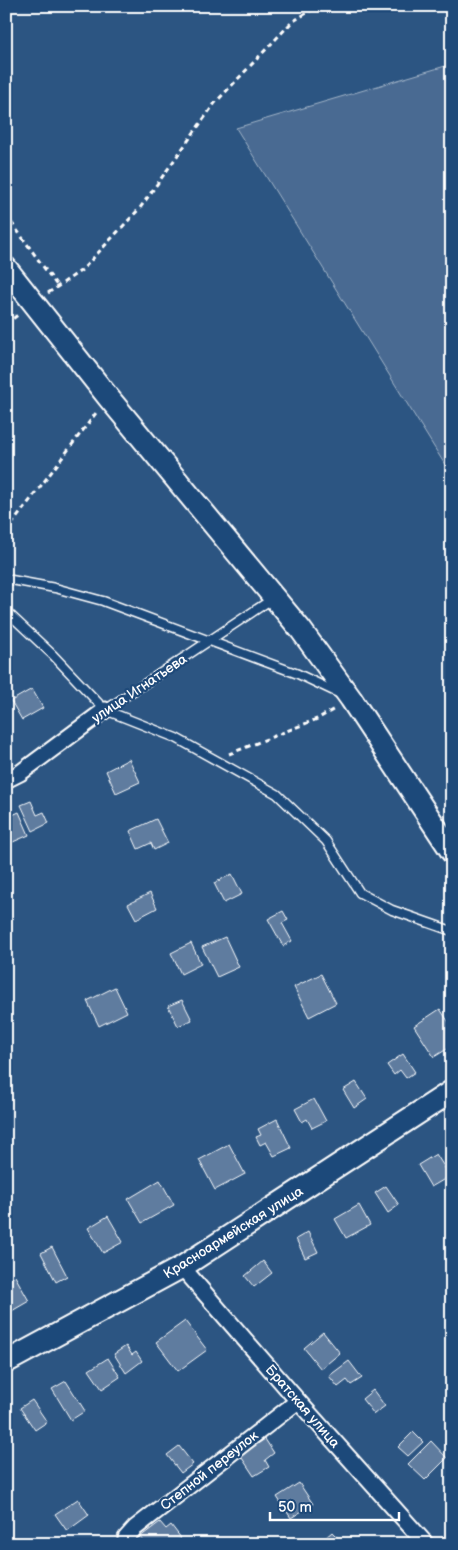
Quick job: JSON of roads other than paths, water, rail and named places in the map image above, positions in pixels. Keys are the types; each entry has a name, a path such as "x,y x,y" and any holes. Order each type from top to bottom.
{"street":[{"path":"6,268 108,397 301,630 351,699 452,852"},
{"name":"улица Игнатьева","path":"6,780 20,773 105,710"},
{"name":"Красноармейская улица","path":"6,1362 182,1267 452,1091"},
{"name":"Братская улица","path":"182,1267 298,1401 426,1544"},
{"name":"Степной переулок","path":"126,1544 126,1538 135,1528 298,1401"}],"lane":[{"path":"6,579 55,588 103,601 298,674 351,699"},
{"name":"улица Игнатьева","path":"105,710 274,598"},
{"path":"6,611 53,655 105,710 176,738 276,794 326,841 360,892 392,910 452,931"}]}
